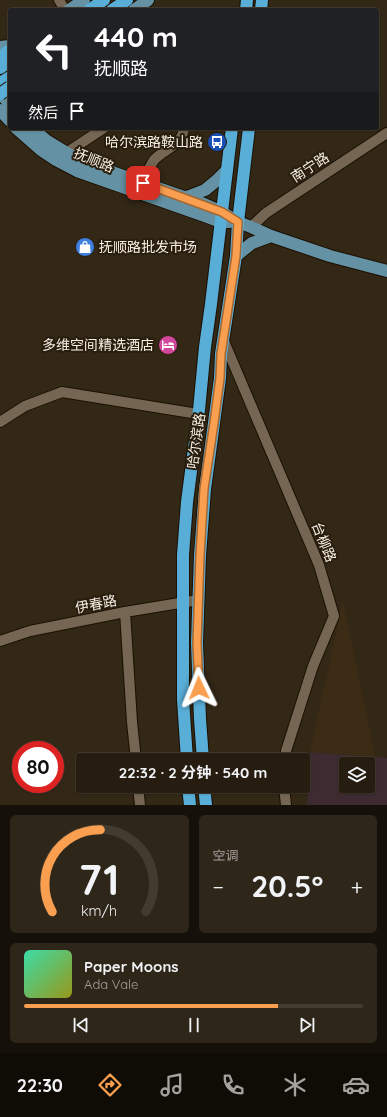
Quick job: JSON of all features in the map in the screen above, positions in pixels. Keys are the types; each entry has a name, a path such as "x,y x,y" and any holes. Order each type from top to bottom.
{"highway":[{"path":"92,8 104,0"},
{"path":"115,8 127,0"},
{"path":"0,57 6,48"},
{"name":"哈尔滨路","path":"187,753 183,699 183,554 187,502 232,130"},
{"name":"哈尔滨路","path":"202,753 197,643 204,489 220,378 223,339 236,256 238,222 249,130"},
{"path":"189,793 190,805"},
{"path":"205,793 206,805"}],"main road":[{"path":"63,5 84,0"},
{"path":"137,8 148,0"},
{"path":"0,110 8,119"},
{"name":"抚顺路","path":"18,130 41,150 80,161 184,198 221,217"},
{"name":"抚顺路","path":"34,130 48,141 61,156 77,170 238,222 271,236 330,256 387,271"},
{"path":"184,198 205,190 227,170"},
{"path":"236,256 252,243 271,236"}],"street":[{"path":"61,156 101,130"},
{"path":"143,183 154,160 180,140 184,130"},
{"name":"南宁路","path":"251,227 266,213 387,133"},
{"name":"台柳路","path":"223,339 319,565 334,616 313,666 286,753"},
{"path":"0,422 25,406 62,392 198,414"},
{"name":"伊春路","path":"0,641 30,631 125,612 198,600"},
{"path":"125,612 135,753"},
{"path":"139,793 140,805"},
{"path":"285,793 286,805"}],"shaded area":[{"path":"343,601 375,757 310,752"},
{"path":"310,752 374,757 339,757 339,793 375,793 375,757 387,758 387,805 307,805 308,793 310,793"}],"place":[{"name":"哈尔滨路鞍山路","path":"217,142"},
{"name":"抚顺路批发市场","path":"85,247"},
{"name":"多维空间精选酒店","path":"168,345"}],"route":[{"path":"143,183 204,204 222,212 238,222 236,256 221,354 220,378 204,489 197,643 199,688"}]}
